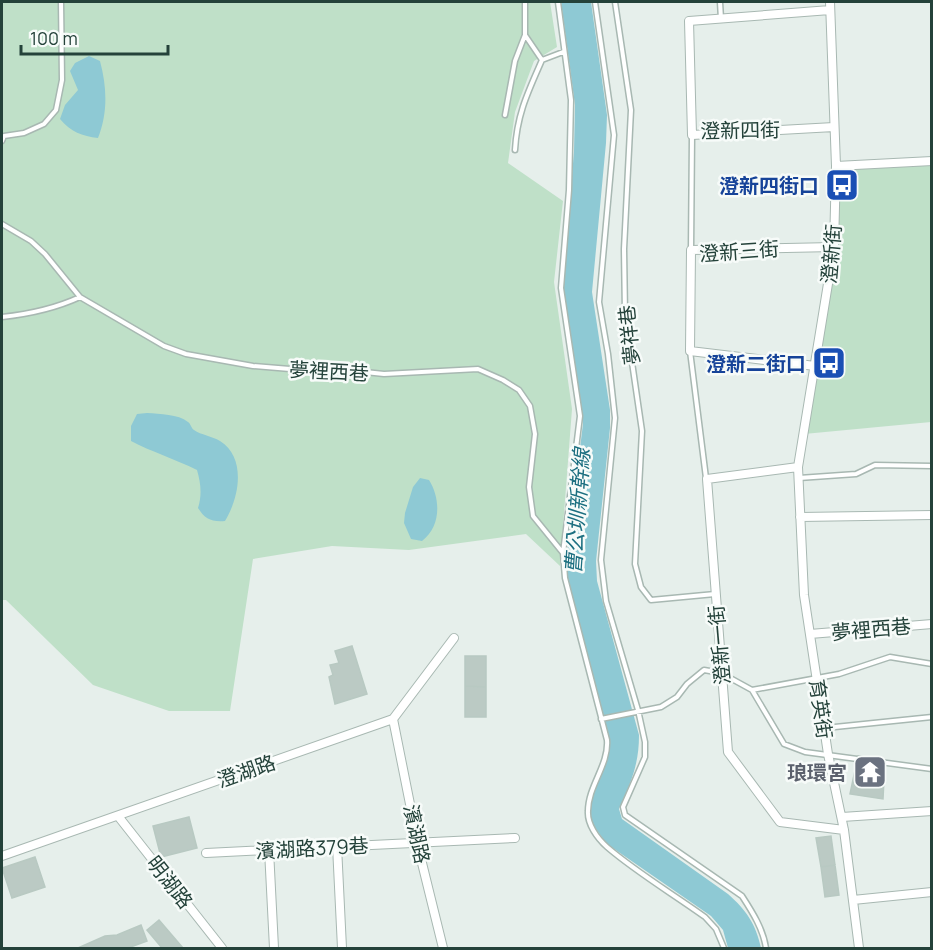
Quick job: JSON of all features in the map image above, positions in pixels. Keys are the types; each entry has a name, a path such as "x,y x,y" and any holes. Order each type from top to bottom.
{"street":[{"path":"721,19 830,6"},
{"name":"澄新街","path":"798,467 834,247 836,166 830,6"},
{"name":"澄新四街","path":"721,19 689,21 692,135 834,127"},
{"path":"836,166 932,161"},
{"name":"澄新三街","path":"690,351 691,250 834,247"},
{"path":"690,351 815,366"},
{"path":"707,479 798,467"},
{"name":"育英街","path":"798,467 804,595 828,754 842,817 859,948"},
{"name":"澄新一街","path":"707,479 728,752 780,822 844,830"},
{"path":"800,517 932,515"},
{"name":"夢裡西巷","path":"810,634 932,624"},
{"path":"393,719 454,638"},
{"name":"澄湖路","path":"2,856 393,719"},
{"name":"濱湖路","path":"393,719 418,842 443,948"},
{"path":"842,817 932,811"},
{"name":"明湖路","path":"118,816 222,948"},
{"name":"濱湖路379巷","path":"206,853 515,838"},
{"path":"337,846 342,948"},
{"path":"269,850 274,948"},
{"path":"853,900 932,892"}],"lane":[{"path":"2,141 4,136 24,132 44,124 56,110 62,80 61,2"},
{"path":"505,115 514,61 525,35 525,2"},
{"path":"558,2 571,100 569,190 561,288 580,416 563,553 564,578 608,751 589,799 587,814 592,829 605,846 705,917 716,929 724,948"},
{"path":"595,2 614,135 599,302 608,354 615,418 601,560 606,602 638,710 645,742 645,757 623,807 625,815 742,896 753,912 764,936 766,948"},
{"name":"夢祥巷","path":"615,2 631,110 624,249 625,314 642,431 635,564 641,587 651,600 715,594"},
{"path":"720,2 721,19"},
{"path":"525,35 542,60"},
{"path":"515,150 520,113 542,60 564,52"},
{"path":"691,250 692,135"},
{"name":"夢裡西巷","path":"2,224 38,247 80,297 164,346 186,354 281,368 327,368 384,374 478,369 503,380 519,390 530,406 535,434 530,487 532,516 563,553"},
{"path":"2,317 32,314 63,305 80,297"},
{"path":"690,351 707,479"},
{"path":"798,478 856,474 875,465 932,466"},
{"name":"夢裡西巷","path":"752,690 839,674 890,657 932,664"},
{"path":"601,719 662,707 677,697 687,684 704,670 721,673 752,690 784,744 805,752 932,769"},
{"path":"824,728 932,717"}],"green space":[{"path":"2,2 550,2 557,47 534,61 515,112 508,163 563,201 554,282 572,409 560,566 526,534 409,550 332,546 253,559 230,711 169,711 93,685 6,600 2,600"},
{"path":"931,161 931,422 804,434 834,247 836,166"}],"water":[{"name":"曹公圳新幹線","path":"561,2 591,2 607,115 592,292 610,410 596,561 597,581 639,735 634,773 619,809 622,819 728,894 745,912 753,925 761,948 728,948 723,930 711,916 607,844 595,828 590,815 591,801 609,748 567,581 567,552 583,424 563,288 574,151 575,105"},
{"path":"89,56 100,61 104,80 105,110 98,138 77,133 60,119 65,105 78,90 70,71 75,63"},
{"path":"147,413 184,419 194,430 217,439 229,448 234,457 238,479 234,501 225,521 209,519 198,508 200,489 197,470 131,441 131,426 137,414"},
{"path":"420,478 429,480 437,504 436,521 422,541 411,539 404,523 413,487"}],"building":[{"path":"352,646 367,694 335,704 329,677 333,675 330,665 339,663 335,651"},
{"path":"465,656 486,656 486,687 465,686"},
{"path":"465,686 486,687 486,717 465,717"},
{"name":"琅環宮","path":"858,756 885,760 883,799 850,794"},
{"path":"189,817 197,848 161,857 153,826"},
{"path":"831,836 835,865 821,867 816,838"},
{"path":"35,857 45,887 12,898 2,868"},
{"path":"835,865 839,895 825,897 821,867"},
{"path":"159,920 183,948 162,948 147,930"},
{"path":"141,925 147,941 128,948 78,948 105,936 117,935"}],"place":[{"name":"澄新四街口","path":"842,185"},
{"name":"澄新二街口","path":"829,363"},
{"name":"琅環宮","path":"870,772"}]}
